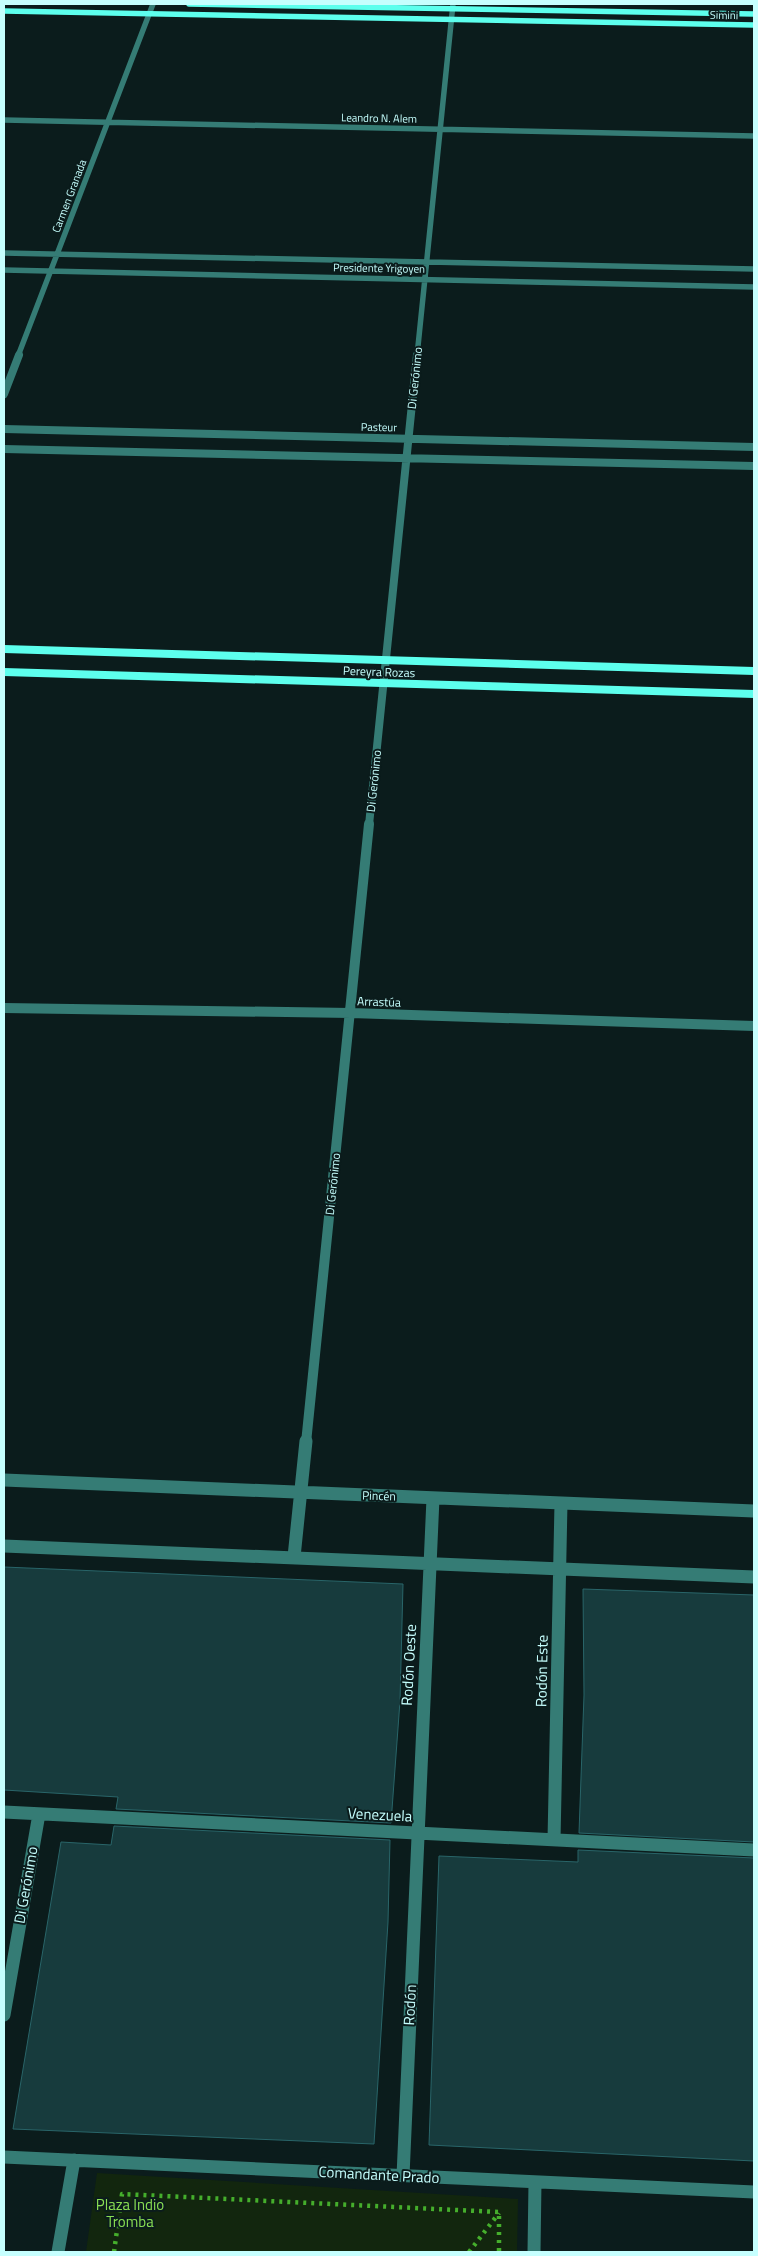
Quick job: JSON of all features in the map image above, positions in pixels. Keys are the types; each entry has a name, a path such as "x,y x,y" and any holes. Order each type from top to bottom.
{"main road":[{"name":"Simini","path":"188,4 452,6 754,14"},
{"name":"Simini","path":"4,11 754,25"},
{"name":"Pereyra Rozas","path":"4,649 754,671"},
{"name":"Pereyra Rozas","path":"4,672 754,694"}],"street":[{"name":"Carmen Granada","path":"4,394 152,4"},
{"name":"Di Gerónimo","path":"294,1557 351,1013 452,6"},
{"name":"Leandro N. Alem","path":"4,120 754,136"},
{"name":"Presidente Yrigoyen","path":"4,253 754,269"},
{"name":"Presidente Yrigoyen","path":"4,270 754,287"},
{"name":"Pasteur","path":"4,429 754,447"},
{"path":"4,449 754,466"},
{"name":"Arrastúa","path":"4,1008 351,1013 754,1026"},
{"name":"Pincén","path":"4,1480 754,1511"},
{"name":"Rodón Oeste","path":"418,1833 433,1498"},
{"name":"Rodón Este","path":"554,1840 561,1503"},
{"path":"4,1546 754,1577"},
{"name":"Venezuela","path":"4,1812 754,1850"},
{"name":"Di Gerónimo","path":"4,2015 39,1814"},
{"name":"Rodón","path":"403,2176 418,1833"},
{"name":"Comandante Prado","path":"4,2157 754,2192"},
{"path":"58,2252 74,2160"},
{"path":"534,2252 535,2182"}],"path":[{"path":"114,2252 122,2194 499,2212"},
{"path":"468,2252 499,2212"},
{"path":"499,2212 499,2252"}],"green space":[{"name":"Plaza Indio Tromba","path":"97,2173 518,2199 517,2252 86,2252"}],"building":[{"path":"4,1567 403,1584 400,1701 391,1823 116,1809 118,1797 4,1790"},
{"path":"583,1589 754,1595 754,1842 579,1833 584,1695"},
{"path":"114,1826 390,1840 388,1922 374,2144 13,2129 61,1842 111,1845"},
{"path":"578,1850 754,1858 754,2161 429,2145 439,1856 578,1862"}]}
